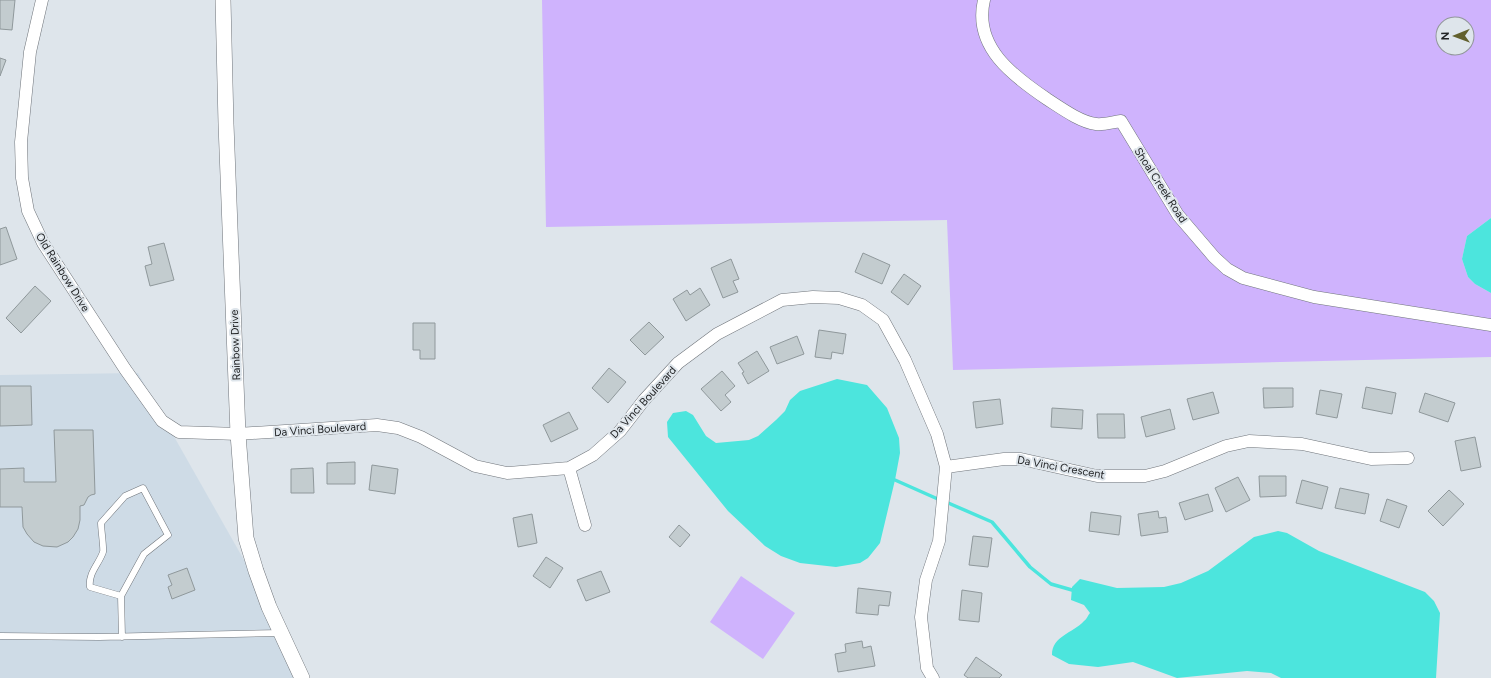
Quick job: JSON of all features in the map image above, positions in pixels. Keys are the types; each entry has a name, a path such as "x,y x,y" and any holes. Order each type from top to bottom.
{"street":[{"name":"Old Rainbow Drive","path":"42,0 30,52 21,142 22,178 28,211 43,243 122,365 162,421 179,432 238,434"},
{"name":"Rainbow Drive","path":"223,0 226,130 238,434 246,538 261,585 302,678"},
{"name":"Shoal Creek Road","path":"984,0 982,21 984,33 1002,63 1022,82 1070,114 1096,124 1125,120 1178,215 1214,257 1227,269 1243,278 1314,297 1491,325"},
{"name":"Da Vinci Boulevard","path":"238,434 377,425 398,428 421,437 475,466 507,473 569,468 593,455 620,431 644,400 678,363 716,334 782,300 813,297 839,298 862,305 883,320 905,360 937,434 946,467 939,541 926,580 921,617 927,668 933,678"},
{"name":"Da Vinci Crescent","path":"946,467 1004,459 1022,459 1097,476 1145,476 1166,471 1226,446 1249,441 1302,444 1371,460 1408,458"},
{"path":"569,468 585,525"}],"lane":[{"path":"121,596 90,587 89,579 104,550 101,535 101,523 125,496 143,488 168,535 144,554 121,596 122,636"},
{"path":"0,636 122,636 282,633"}],"shaded area":[{"path":"542,0 1491,0 1491,218 1467,236 1462,259 1468,277 1475,284 1491,293 1491,357 953,370 947,220 546,227"},
{"path":"138,373 295,650 308,678 0,678 0,375"},
{"path":"741,576 795,613 763,659 710,622"}],"water":[{"path":"1491,218 1491,293 1475,284 1468,277 1462,259 1467,236"},
{"path":"837,379 867,385 887,408 899,438 900,453 880,543 868,558 860,563 836,567 800,563 781,556 765,546 728,511 668,437 667,422 673,413 686,411 693,415 706,436 716,443 749,440 758,436 776,420 785,411 790,400 800,391"},
{"path":"1278,531 1287,533 1319,551 1425,592 1434,601 1440,613 1436,678 1281,678 1271,673 1247,671 1177,678 1133,662 1098,667 1069,664 1052,655 1055,643 1086,619 1090,613 1084,605 1071,600 1072,587 1080,579 1117,588 1164,587 1181,583 1208,571 1254,537"}],"building":[{"path":"0,0 15,0 12,30 0,29"},
{"path":"0,58 6,60 0,76"},
{"path":"6,227 17,259 0,265 0,229"},
{"path":"164,243 174,280 150,286 145,266 152,264 148,247"},
{"path":"863,253 890,265 882,284 855,272"},
{"path":"731,259 739,279 733,281 738,292 723,298 711,268"},
{"path":"904,274 921,286 908,305 891,292"},
{"path":"35,286 51,301 21,333 6,318"},
{"path":"700,288 710,305 686,321 673,299 687,290 690,295"},
{"path":"649,322 664,337 645,355 630,340"},
{"path":"413,323 435,323 435,359 420,359 420,350 413,350"},
{"path":"819,330 846,334 843,354 832,352 831,359 815,357"},
{"path":"797,336 804,354 777,364 770,347"},
{"path":"757,351 769,371 748,384 742,373 744,372 738,363"},
{"path":"609,368 626,382 608,403 592,388"},
{"path":"722,371 735,386 725,395 731,402 721,411 701,389"},
{"path":"0,386 31,386 32,425 0,426"},
{"path":"1366,387 1396,393 1392,414 1362,408"},
{"path":"1263,388 1293,388 1293,407 1264,408"},
{"path":"1320,390 1342,394 1337,418 1316,414"},
{"path":"1213,392 1219,413 1193,420 1187,399"},
{"path":"1425,393 1455,403 1448,422 1419,412"},
{"path":"1000,399 1003,424 976,428 973,402"},
{"path":"1052,408 1083,410 1082,429 1051,427"},
{"path":"1170,409 1175,429 1146,437 1141,417"},
{"path":"569,412 578,429 551,442 543,425"},
{"path":"1097,414 1124,414 1125,438 1098,438"},
{"path":"54,430 93,430 95,494 88,497 84,505 80,506 80,520 78,529 73,537 68,542 57,547 43,546 34,542 27,534 23,527 22,507 0,507 0,469 24,468 24,482 56,482"},
{"path":"1475,437 1481,467 1461,471 1455,441"},
{"path":"355,462 355,484 327,484 327,463"},
{"path":"372,465 398,469 395,494 369,490"},
{"path":"313,468 314,493 291,493 291,469"},
{"path":"1259,476 1286,476 1286,496 1260,497"},
{"path":"1238,477 1250,500 1226,512 1215,488"},
{"path":"1302,480 1328,487 1322,509 1296,503"},
{"path":"1340,488 1369,494 1365,514 1335,508"},
{"path":"1449,490 1464,504 1443,526 1428,511"},
{"path":"1208,494 1213,511 1185,520 1179,503"},
{"path":"1387,499 1407,506 1399,528 1380,521"},
{"path":"1158,511 1159,518 1166,517 1168,532 1141,536 1138,514"},
{"path":"1091,512 1121,516 1119,535 1089,531"},
{"path":"532,514 537,543 518,547 513,518"},
{"path":"679,525 690,535 680,547 669,537"},
{"path":"973,536 992,538 988,567 969,565"},
{"path":"546,557 563,568 550,588 533,576"},
{"path":"187,568 195,590 172,599 168,587 172,585 168,575"},
{"path":"601,571 610,592 586,601 577,580"},
{"path":"858,588 891,592 889,606 879,605 878,615 856,613"},
{"path":"962,590 982,593 979,622 959,620"},
{"path":"862,641 863,648 871,646 875,666 838,672 835,654 846,652 845,644"},
{"path":"976,657 1002,675 999,678 968,678 964,675"}],"waterway":[{"path":"895,480 940,500"},
{"path":"946,502 992,522 1030,567 1051,584 1072,590"}]}
